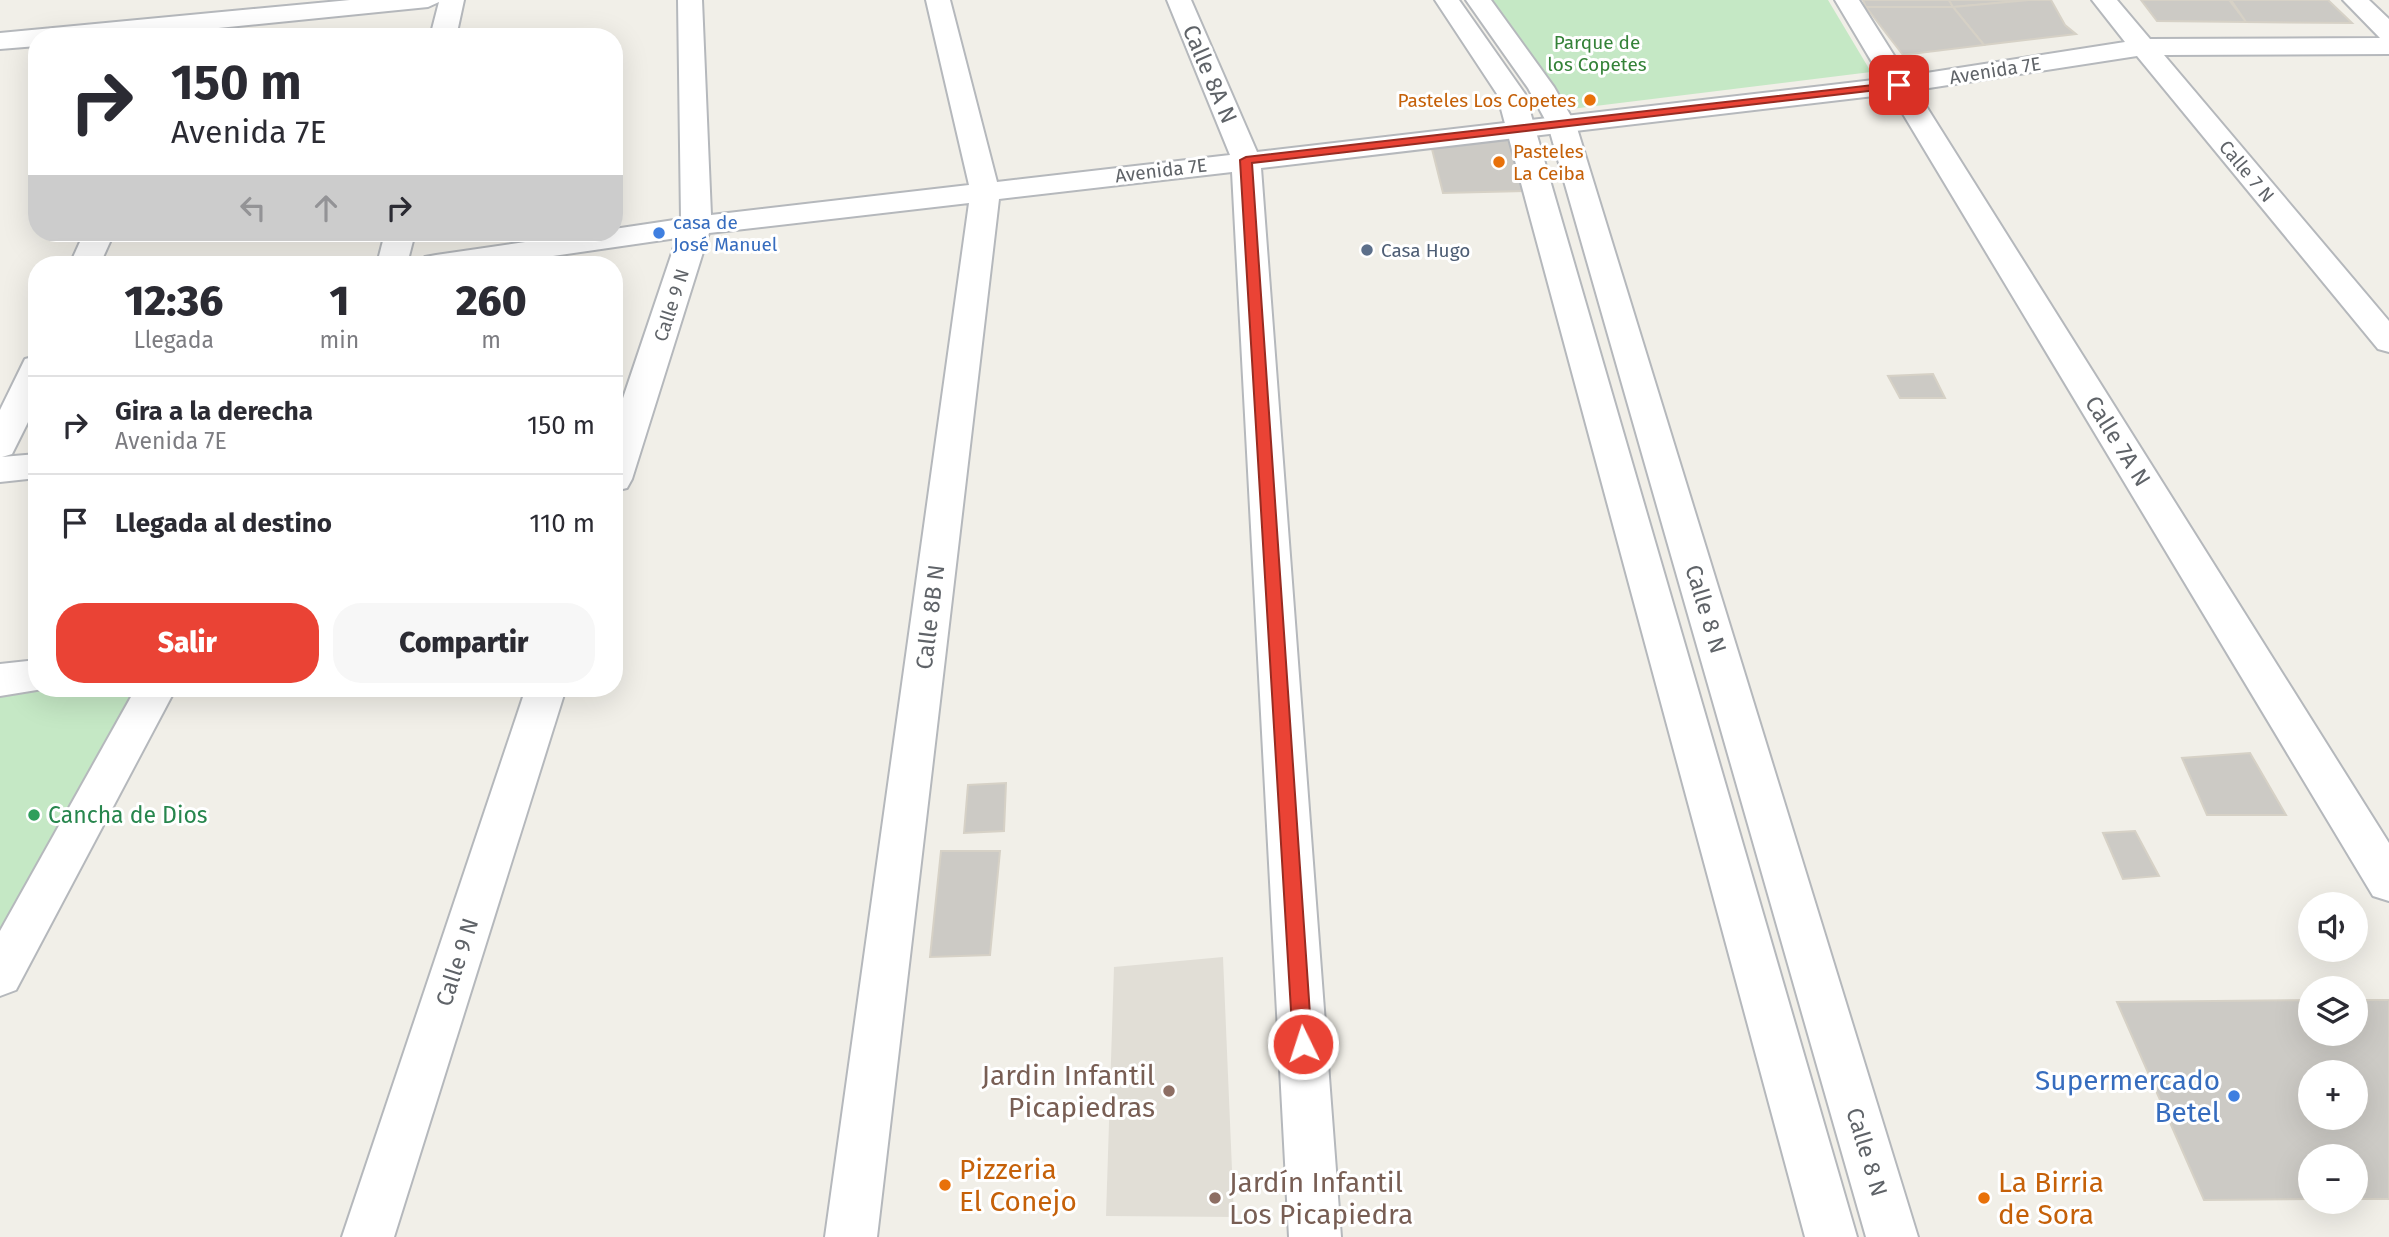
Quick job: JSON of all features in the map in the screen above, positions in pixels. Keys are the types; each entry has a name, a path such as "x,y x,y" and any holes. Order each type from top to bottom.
{"street":[{"path":"202,28 428,0"},
{"path":"445,28 452,0"},
{"name":"Calle 9 N","path":"623,451 696,226 690,0"},
{"name":"Calle 8B N","path":"851,1237 985,191 938,0"},
{"name":"Calle 8A N","path":"1179,0 1246,160 1315,1237"},
{"path":"1447,0 1511,94 1522,128 1831,1237"},
{"name":"Calle 8 N","path":"1478,0 1541,87 1562,125 1892,1237"},
{"name":"Calle 7A N","path":"1847,0 2389,882"},
{"name":"Calle 7 N","path":"2104,0 2389,342"},
{"path":"2355,0 2389,33"},
{"path":"0,41 28,39"},
{"name":"Avenida 7E","path":"623,237 985,191 1899,85 2144,47 2389,46"},
{"name":"Avenida 7E","path":"491,256 587,242"},
{"path":"0,446 28,386"},
{"path":"0,470 28,467"},
{"path":"0,680 28,677"},
{"path":"0,975 151,697"},
{"name":"Calle 9 N","path":"368,1237 543,697"}],"shaded area":[{"name":"Jardin Infantil Picapiedras","path":"1223,957 1234,1217 1106,1216 1114,967"}],"green space":[{"name":"Parque de los Copetes","path":"1493,0 1828,0 1871,72 1571,109"},
{"name":"Cancha de Dios","path":"28,690 28,697 135,697 0,937 0,694"}],"building":[{"path":"1863,0 1949,0 1953,7 1866,7"},
{"path":"1949,0 2029,0 1953,7"},
{"path":"2051,0 2065,25 2076,34 1984,45 1953,7"},
{"path":"2141,0 2229,0 2246,22 2157,21"},
{"path":"2231,0 2328,0 2352,23 2246,22"},
{"path":"1866,7 1953,7 1984,45 1903,55"},
{"path":"1510,132 1525,191 1443,193 1430,141"},
{"path":"1933,374 1945,398 1900,398 1888,376"},
{"path":"2250,753 2286,815 2207,815 2182,758"},
{"path":"1006,783 1004,831 964,833 968,785"},
{"path":"2135,831 2159,876 2123,879 2103,833"},
{"path":"941,851 1000,851 990,955 930,957"},
{"name":"Supermercado Betel","path":"2298,1000 2298,1046 2368,1046 2368,1000 2389,1000 2389,1199 2368,1199 2368,1144 2298,1144 2298,1199 2204,1200 2117,1002"}],"place":[{"name":"Pasteles Los Copetes","path":"1590,100"},
{"name":"Pasteles La Ceiba","path":"1499,162"},
{"name":"casa de José Manuel","path":"659,233"},
{"name":"Casa Hugo","path":"1367,250"},
{"name":"Cancha de Dios","path":"34,815"},
{"name":"Jardin Infantil Picapiedras","path":"1169,1091"},
{"name":"Supermercado Betel","path":"2234,1096"},
{"name":"Pizzeria El Conejo","path":"945,1185"},
{"name":"Jardín Infantil Los Picapiedra","path":"1215,1198"},
{"name":"La Birria de Sora","path":"1984,1198"}],"route":[{"path":"1303,1044 1246,160 1899,85"}]}
